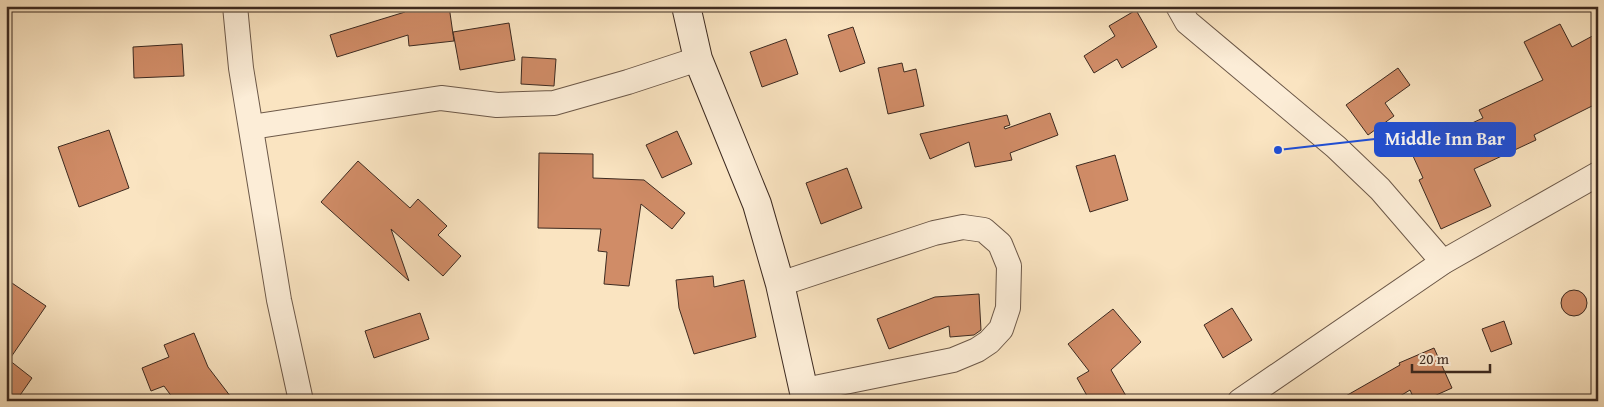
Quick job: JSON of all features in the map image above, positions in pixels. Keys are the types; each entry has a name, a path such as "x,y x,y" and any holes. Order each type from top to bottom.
{"street":[{"path":"235,6 241,68 280,300 301,401"},
{"path":"686,6 698,59 757,204 780,284 806,395 953,360 977,350 990,342 1001,329 1008,308 1009,266 1000,244 984,230 963,227 934,233 780,284"},
{"path":"1178,6 1187,22 1336,147 1380,189 1443,262"},
{"path":"252,127 441,98 497,105 554,104 698,59"},
{"path":"1240,401 1443,262 1598,174"}],"building":[{"path":"404,6 449,6 454,41 409,46 408,35 337,57 330,35 405,12"},
{"path":"1136,10 1157,47 1122,68 1117,59 1094,73 1084,56 1115,36 1109,26"},
{"path":"509,23 515,60 460,70 453,32"},
{"path":"1560,24 1572,47 1598,33 1598,103 1534,135 1536,140 1474,169 1491,206 1441,229 1419,180 1423,178 1403,134 1425,124 1433,141 1483,118 1479,110 1543,80 1524,42"},
{"path":"853,27 865,63 840,72 828,35"},
{"path":"786,39 798,74 762,87 750,52"},
{"path":"182,44 184,76 134,78 133,47"},
{"path":"522,57 556,59 554,86 521,84"},
{"path":"902,63 904,72 916,69 924,106 888,114 878,68"},
{"path":"1398,68 1410,85 1385,103 1394,116 1368,135 1346,105"},
{"path":"1050,113 1058,135 1010,153 1012,160 975,167 969,142 930,159 920,134 1007,115 1010,125 1004,127 1005,129"},
{"path":"109,130 129,188 79,207 58,147"},
{"path":"677,131 692,164 662,178 646,145"},
{"path":"539,153 593,154 593,178 644,180 685,213 672,229 641,204 629,286 604,284 607,252 598,251 601,229 538,228"},
{"path":"1115,155 1128,200 1090,212 1076,166"},
{"path":"358,161 410,208 418,199 447,226 438,235 461,256 443,276 391,229 409,281 321,202"},
{"path":"847,168 862,208 821,224 806,183"},
{"path":"713,276 714,287 744,280 756,337 694,354 679,308 676,280"},
{"path":"6,279 46,306 9,360 32,378 16,401 6,401"},
{"path":"1574,290 1583,294 1587,303 1583,312 1574,316 1565,312 1561,303 1565,294"},
{"path":"979,294 981,330 974,335 950,337 949,326 889,349 877,319 935,297"},
{"path":"1232,308 1252,340 1223,358 1204,325"},
{"path":"1113,309 1141,342 1111,370 1129,401 1090,401 1077,378 1089,371 1068,344"},
{"path":"420,313 429,339 374,358 365,331"},
{"path":"1504,321 1512,344 1491,352 1482,329"},
{"path":"194,333 208,367 234,401 175,401 164,386 151,391 142,368 169,357 164,345"},
{"path":"1434,348 1452,388 1423,401 1415,401 1410,390 1392,401 1337,401 1400,365 1399,363"}],"place":[{"name":"Middle Inn Bar","path":"1278,150"}]}
